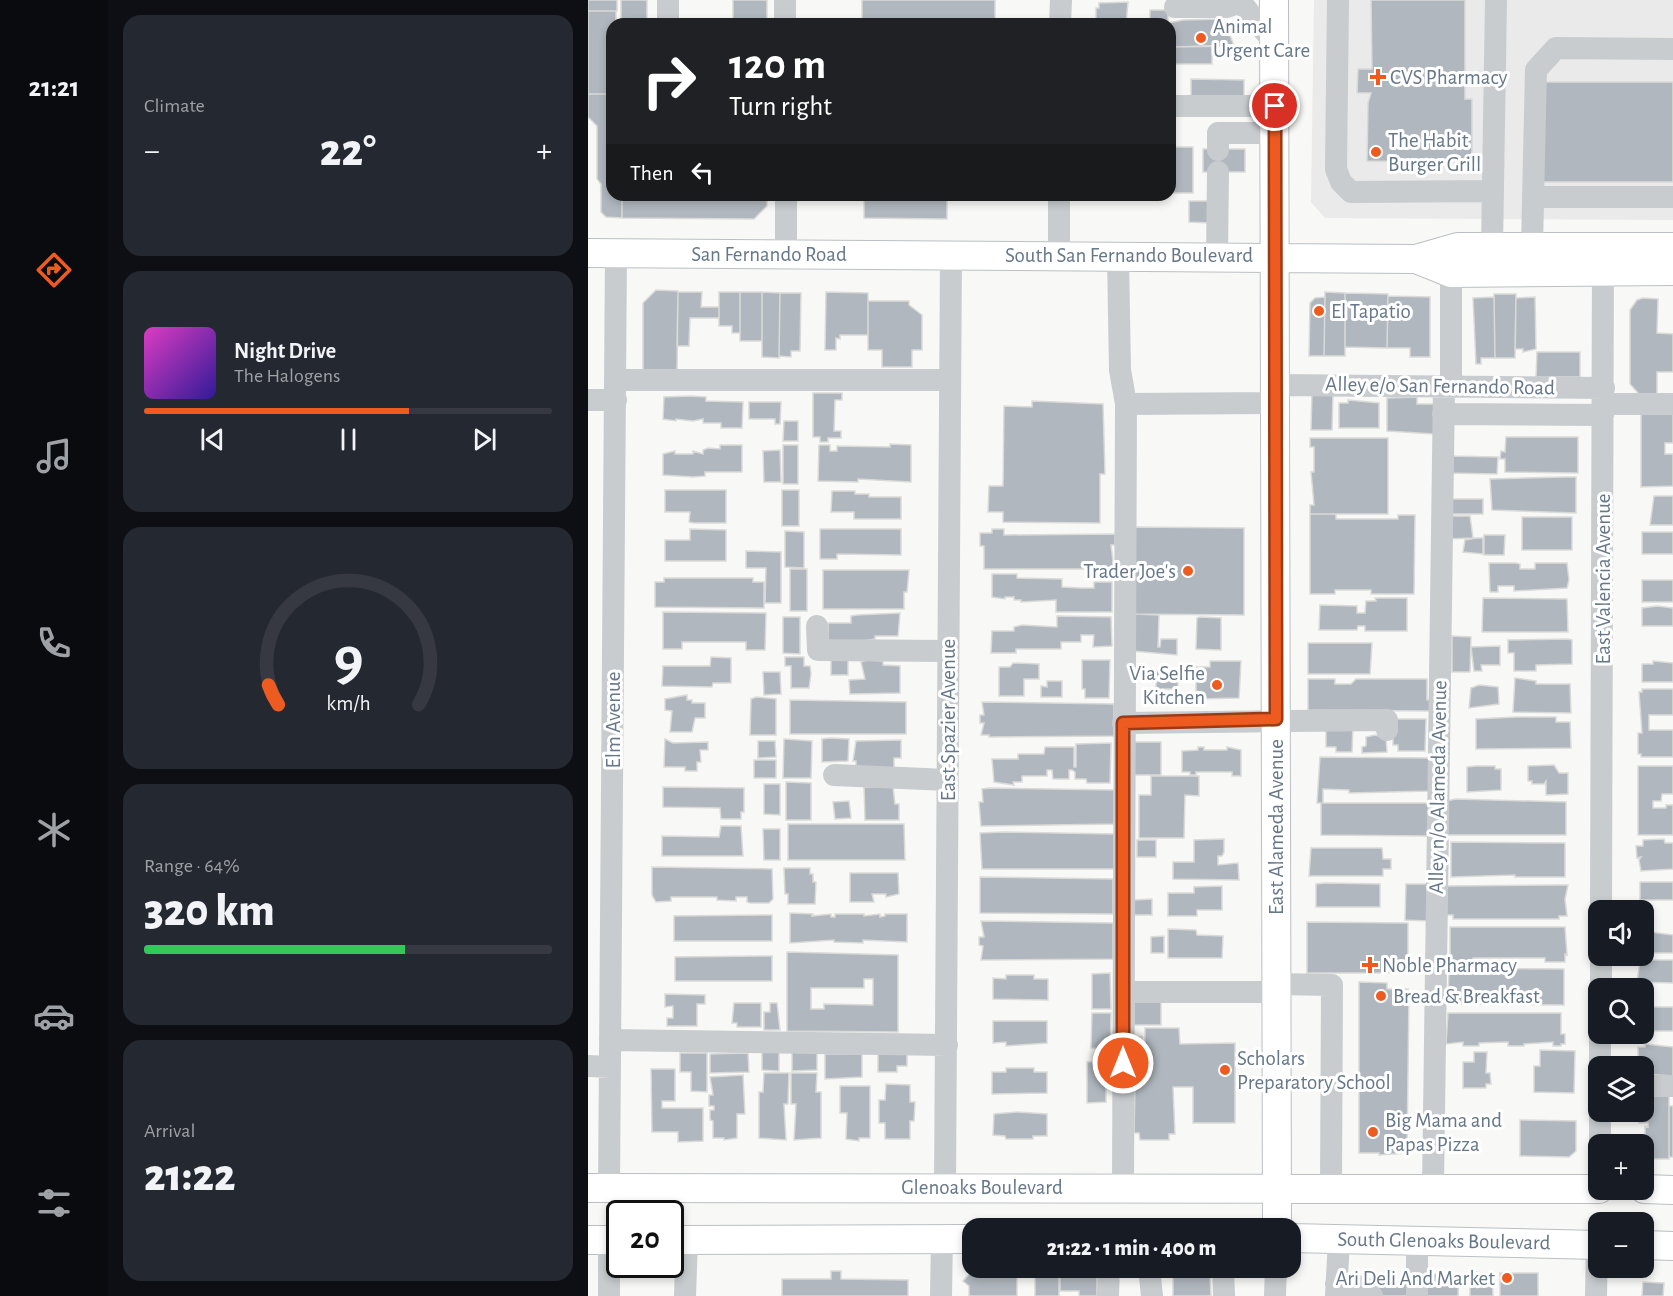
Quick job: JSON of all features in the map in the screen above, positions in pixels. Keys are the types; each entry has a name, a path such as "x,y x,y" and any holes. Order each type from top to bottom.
{"main road":[{"name":"East Alameda Avenue","path":"1274,0 1276,45 1277,1218"},
{"name":"South San Fernando Boulevard","path":"951,253 1416,259 1458,248 1532,246 1673,271"},
{"name":"South San Fernando Boulevard","path":"1416,259 1450,273 1603,260 1673,247"},
{"name":"San Fernando Road","path":"588,252 786,255 951,253"},
{"name":"Glenoaks Boulevard","path":"599,1188 1433,1187"},
{"path":"1433,1187 1588,1189"},
{"path":"1654,1189 1673,1190"},
{"name":"South Glenoaks Boulevard","path":"1301,1238 1588,1245"},
{"path":"684,1240 962,1239"},
{"path":"1654,1245 1673,1246"}],"street":[{"path":"668,0 668,18"},
{"path":"785,0 785,18"},
{"path":"1060,0 1060,18"},
{"path":"1338,0 1336,169 1341,182 1351,192 1493,191"},
{"path":"1492,247 1496,0"},
{"path":"1175,7 1227,7 1240,1 1276,45"},
{"path":"1532,246 1536,70 1556,48 1673,49"},
{"path":"1176,107 1275,119"},
{"path":"1217,256 1218,133 1275,119"},
{"path":"1533,197 1673,197"},
{"path":"786,201 786,255"},
{"path":"1059,201 1059,254"},
{"name":"Elm Avenue","path":"599,1188 599,1066 610,1040 616,252"},
{"name":"East Spazier Avenue","path":"945,1188 951,253"},
{"path":"1118,256 1120,370 1126,404 1123,1187"},
{"name":"East Valencia Avenue","path":"1601,900 1603,260"},
{"name":"Alley n/o Alameda Avenue","path":"1433,1187 1443,414 1448,386 1450,273"},
{"path":"588,400 616,390 949,380"},
{"name":"Alley e/o San Fernando Road","path":"1126,404 1448,386 1604,402 1673,404"},
{"path":"1443,414 1604,402"},
{"path":"817,626 818,650 948,651"},
{"path":"1123,723 1276,719 1387,720 1387,730"},
{"path":"834,775 947,780"},
{"path":"1124,992 1332,986 1331,1187"},
{"path":"610,1040 947,1045"},
{"path":"1654,1086 1673,1086"},
{"path":"941,1296 942,1238"},
{"path":"1340,1239 1336,1290 1363,1287 1372,1296"},
{"path":"1417,1241 1417,1296"},
{"path":"608,1278 609,1296"},
{"path":"683,1278 685,1296"},
{"path":"1108,1296 1109,1278"},
{"path":"1150,1278 1152,1296"},
{"path":"1223,1278 1224,1296"},
{"path":"1275,1296 1276,1278"},
{"path":"1596,1296 1597,1278"}],"shaded area":[{"path":"1314,0 1673,0 1673,220 1325,218 1311,202"}],"building":[{"path":"588,0 617,0 617,11 588,11"},
{"path":"621,0 647,0 647,18 621,18"},
{"path":"733,0 767,0 767,18 733,18"},
{"path":"862,0 995,0 995,18 862,18"},
{"path":"1371,0 1465,0 1465,99 1472,99 1472,162 1367,161 1368,103 1371,93 1357,93 1358,69 1372,69"},
{"path":"1128,2 1127,18 1096,18 1096,8 1099,8 1099,3"},
{"path":"1150,10 1168,10 1168,18 1150,18"},
{"path":"588,11 616,11 616,18 606,18 606,94 588,94"},
{"name":"Animal Urgent Care","path":"1220,19 1220,30 1228,30 1234,46 1176,47 1176,21"},
{"path":"1212,46 1212,64 1176,64 1176,47"},
{"path":"1191,79 1244,80 1244,98 1191,98"},
{"path":"1543,82 1673,82 1673,182 1543,182"},
{"path":"588,94 606,94 606,201 622,201 622,218 606,217 601,212 601,184 597,179 597,126 588,117"},
{"path":"1176,147 1193,147 1193,193 1176,193"},
{"path":"1203,149 1245,149 1245,172 1203,172"},
{"path":"622,201 767,201 767,206 754,219 622,218"},
{"path":"864,201 947,201 947,219 864,218"},
{"path":"1189,201 1212,201 1211,223 1189,222"},
{"path":"656,290 678,291 677,374 643,374 643,303"},
{"path":"678,292 702,292 701,307 719,307 719,318 690,318 689,346 677,346"},
{"path":"719,292 740,292 740,333 732,333 732,326 719,326"},
{"path":"740,292 762,292 762,341 740,341"},
{"path":"762,292 780,293 779,358 762,357"},
{"path":"826,292 868,293 868,335 840,335 840,339 836,338 836,350 825,350"},
{"path":"1325,292 1345,293 1345,356 1324,356"},
{"path":"780,293 801,293 800,351 791,351 791,357 779,356"},
{"path":"1345,293 1388,294 1387,348 1345,347"},
{"path":"1494,294 1516,294 1515,358 1495,358"},
{"path":"1388,296 1430,297 1430,357 1410,357 1410,348 1387,348"},
{"path":"1325,297 1324,356 1309,356 1310,303 1315,298"},
{"path":"1494,297 1495,358 1481,358 1481,364 1476,364 1473,298"},
{"path":"1535,297 1536,349 1523,352 1523,349 1515,349 1516,298"},
{"path":"1658,299 1657,333 1673,334 1673,372 1657,372 1657,395 1640,395 1630,384 1630,310 1637,300"},
{"path":"868,301 909,301 909,305 922,315 922,350 912,350 912,367 882,367 882,350 868,350"},
{"path":"1537,352 1580,352 1580,377 1536,377"},
{"path":"813,393 842,393 842,400 835,400 834,431 841,431 841,438 828,438 828,442 820,442 820,437 813,437"},
{"path":"1312,393 1333,394 1332,430 1311,430"},
{"path":"664,397 706,397 706,401 743,402 742,428 721,428 721,423 703,423 703,419 693,421 676,419 676,421 663,419"},
{"path":"1417,397 1417,404 1435,404 1434,434 1387,431 1387,398"},
{"path":"1348,400 1379,403 1379,428 1339,428 1339,403 1348,403"},
{"path":"1032,401 1103,404 1105,474 1100,474 1100,523 1003,522 1003,512 988,512 989,486 1003,486 1004,406 1032,407"},
{"path":"749,402 781,402 780,424 775,424 775,419 749,419"},
{"path":"1641,410 1673,411 1673,443 1665,443 1665,454 1673,454 1673,486 1641,487"},
{"path":"784,421 798,421 798,441 783,441"},
{"path":"1506,437 1578,437 1578,473 1505,472 1505,459 1500,459 1501,451 1505,452"},
{"path":"1310,438 1388,438 1388,514 1310,514 1310,505 1314,505 1311,472 1314,472 1314,447 1310,447"},
{"path":"890,444 911,445 911,482 858,479 858,482 818,481 819,445 830,445 830,451 837,451 837,446 890,447"},
{"path":"720,445 742,445 742,472 705,472 705,476 693,477 663,475 663,454 675,451 675,454 693,454 693,451 703,454 703,450 708,448 720,449"},
{"path":"783,445 798,445 798,484 783,484"},
{"path":"780,450 781,482 764,482 763,451"},
{"path":"1447,456 1498,457 1497,474 1446,473"},
{"path":"1576,477 1576,513 1492,510 1490,479"},
{"path":"665,490 726,490 726,523 694,523 689,522 690,512 665,512"},
{"path":"782,490 799,490 799,526 782,526"},
{"path":"832,491 855,491 855,494 869,494 869,497 901,497 901,519 854,519 854,512 831,512"},
{"path":"1654,496 1673,496 1673,525 1650,525"},
{"path":"1446,499 1483,499 1483,514 1446,514"},
{"path":"1310,514 1336,514 1336,519 1398,519 1398,515 1415,515 1414,594 1371,594 1371,590 1335,590 1335,594 1310,594"},
{"path":"1448,516 1470,516 1473,538 1447,539"},
{"path":"1522,517 1572,517 1572,550 1522,550"},
{"name":"Trader Joe's","path":"1132,527 1244,528 1244,615 1132,614"},
{"path":"690,529 726,530 726,561 665,561 665,540 690,540"},
{"path":"820,529 901,529 901,555 837,554 837,559 820,559"},
{"path":"992,529 1004,529 1004,535 1115,534 1115,545 1111,545 1114,569 984,569 984,546 980,546 980,533 992,533"},
{"path":"785,531 804,532 804,568 785,567"},
{"path":"1642,532 1673,532 1673,554 1642,554"},
{"path":"1484,535 1505,535 1504,555 1484,555"},
{"path":"1483,538 1483,554 1463,552 1465,540"},
{"path":"746,551 781,552 781,603 765,603 766,568 746,568"},
{"path":"1489,563 1516,563 1520,564 1520,569 1535,569 1535,563 1567,563 1569,580 1567,588 1514,591 1514,586 1498,586 1498,592 1490,592"},
{"path":"790,569 807,569 807,611 790,611"},
{"path":"823,570 909,570 907,592 904,592 904,609 823,609"},
{"path":"992,574 1017,574 1017,578 1062,579 1062,587 1094,588 1094,582 1112,582 1112,612 1056,612 1056,600 1021,602 1021,600 1014,600 1014,597 1005,597 1005,599 992,597"},
{"path":"664,578 753,578 753,582 764,582 764,608 655,607 655,582 664,582"},
{"path":"1642,580 1673,580 1673,602 1642,602"},
{"path":"1375,598 1407,598 1407,631 1365,631 1365,626 1358,626 1357,630 1319,630 1320,605 1357,606 1357,613 1365,613 1366,601 1376,601"},
{"path":"1483,598 1567,599 1568,632 1482,632"},
{"path":"1657,606 1673,608 1673,626 1642,626 1642,608"},
{"path":"663,612 766,613 765,650 746,650 746,642 682,642 682,649 663,649"},
{"path":"900,613 898,636 875,636 875,639 828,647 828,623 851,623 851,616 857,615"},
{"path":"1133,614 1159,615 1158,647 1160,647 1161,639 1177,639 1177,655 1133,651"},
{"path":"1057,616 1111,617 1112,646 1093,647 1094,635 1081,635 1081,642 1061,642 1061,649 1016,649 1016,653 991,653 992,631 1014,631 1014,627 1022,625 1057,627"},
{"path":"783,617 800,617 800,654 783,653"},
{"path":"1197,618 1221,618 1221,650 1196,649"},
{"path":"1452,636 1471,637 1470,672 1452,672"},
{"path":"1508,640 1572,640 1572,664 1536,665 1536,671 1514,671 1514,653 1508,653"},
{"path":"1308,643 1372,643 1370,674 1308,674"},
{"path":"1500,646 1500,665 1481,665 1482,671 1474,671 1471,647"},
{"path":"831,653 848,653 848,675 831,675"},
{"path":"711,657 731,658 731,683 713,683 712,687 662,686 663,666 710,666"},
{"path":"785,657 804,657 804,666 810,666 809,688 791,688 791,666 785,666"},
{"path":"1082,660 1110,660 1109,698 1085,698 1085,689 1082,689"},
{"path":"883,661 883,665 900,666 900,693 850,694 849,680 865,679 861,662"},
{"name":"Via Selfie Kitchen","path":"1210,661 1241,661 1239,698 1196,699 1196,667 1210,667"},
{"path":"1653,661 1673,663 1673,682 1642,682 1642,664 1653,664"},
{"path":"1013,663 1039,664 1039,679 1024,679 1024,696 999,696 999,667 1010,667"},
{"path":"1156,671 1183,671 1182,681 1178,681 1178,689 1156,689"},
{"path":"763,672 780,672 781,694 764,695"},
{"path":"1515,678 1536,681 1536,684 1570,684 1571,713 1513,712"},
{"path":"1308,679 1335,679 1335,684 1351,684 1356,679 1427,679 1427,700 1431,699 1431,711 1308,710"},
{"path":"1047,681 1062,681 1062,697 1041,697 1041,686 1047,687"},
{"path":"1479,685 1498,687 1499,704 1469,708 1471,688"},
{"path":"1642,689 1673,689 1673,715 1649,715 1649,730 1673,730 1673,757 1641,757 1641,754 1638,754 1638,733 1642,733 1639,692 1642,692"},
{"path":"687,695 687,700 692,700 692,703 705,703 705,718 695,718 692,732 670,732 672,711 665,710 665,699"},
{"path":"756,697 776,699 776,735 750,735 751,699"},
{"path":"790,700 906,702 906,734 790,734"},
{"path":"982,702 1114,704 1114,736 989,737 989,735 981,735 984,723 980,723 980,715 984,715"},
{"path":"1556,717 1556,722 1570,722 1571,748 1476,749 1476,719"},
{"path":"1398,719 1426,719 1425,751 1398,751 1398,745 1393,745 1393,725"},
{"path":"1326,724 1353,724 1352,752 1336,752 1336,747 1326,747"},
{"path":"1375,735 1386,738 1387,752 1362,753 1362,747 1366,746 1366,737"},
{"path":"665,739 673,743 708,742 708,750 700,750 701,762 697,762 697,771 685,771 685,767 664,767"},
{"path":"784,739 812,741 811,778 783,778"},
{"path":"822,739 849,739 848,761 822,762"},
{"path":"901,740 901,758 894,758 894,772 856,768 856,761 853,761 856,741"},
{"path":"758,741 775,741 776,757 758,758"},
{"path":"1133,742 1161,742 1161,775 1133,775"},
{"path":"1111,743 1110,783 1087,783 1086,779 1075,779 1075,772 1072,770 1069,770 1069,779 1053,779 1052,770 1047,770 1047,776 1022,776 1022,782 1013,782 1014,785 994,782 992,759 1018,759 1018,754 1044,754 1045,747 1074,747 1074,767 1076,767 1076,744"},
{"path":"1198,747 1204,747 1204,750 1227,750 1227,747 1241,750 1241,776 1232,776 1232,772 1196,772 1196,775 1190,775 1190,772 1182,772 1182,751 1198,750"},
{"path":"1320,757 1430,758 1430,791 1349,793 1349,790 1323,789 1323,803 1429,803 1429,836 1321,835 1321,803 1317,803"},
{"path":"754,760 776,760 776,778 754,778"},
{"path":"1554,765 1559,773 1568,773 1568,794 1546,795 1546,781 1544,784 1532,784 1532,781 1528,781 1528,766"},
{"path":"1495,766 1495,769 1501,769 1501,790 1467,792 1467,767"},
{"path":"1638,766 1673,766 1673,794 1662,794 1661,801 1653,801 1653,808 1666,808 1666,805 1673,805 1673,835 1638,835"},
{"path":"1151,776 1199,776 1199,796 1185,795 1184,838 1139,838 1139,795 1151,795"},
{"path":"786,782 811,783 811,820 786,820"},
{"path":"764,784 780,784 780,815 764,814"},
{"path":"663,787 744,788 744,812 741,812 741,819 721,819 720,808 663,807"},
{"path":"864,787 893,787 895,804 899,804 899,820 865,820"},
{"path":"982,789 1114,790 1114,824 981,826 979,802 983,802"},
{"path":"1456,799 1566,802 1566,835 1446,835 1446,801"},
{"path":"849,801 851,818 835,819 833,802"},
{"path":"788,824 904,824 905,860 788,860"},
{"path":"721,826 741,826 743,856 662,856 662,836 719,837"},
{"path":"763,829 780,829 780,860 764,860"},
{"path":"980,833 1114,834 1114,869 982,869"},
{"path":"1224,839 1224,852 1222,856 1218,856 1218,865 1238,863 1239,880 1173,879 1173,862 1194,862 1194,840"},
{"path":"1664,839 1665,843 1673,843 1673,869 1641,871 1639,860 1641,857 1637,858 1636,846 1643,846 1643,840"},
{"path":"1137,840 1156,840 1156,857 1137,857"},
{"path":"1451,842 1565,843 1565,877 1515,877 1515,875 1451,877"},
{"path":"1311,848 1382,848 1383,859 1391,859 1391,869 1383,869 1383,876 1309,876"},
{"path":"652,867 772,869 773,899 769,903 750,903 747,902 747,897 736,897 736,901 717,900 717,897 671,897 671,901 656,902 652,895"},
{"path":"784,868 810,868 813,882 816,882 815,904 788,904 788,894 785,894"},
{"path":"850,873 898,873 899,894 886,897 886,894 872,894 874,902 850,902"},
{"path":"980,877 1113,879 1113,914 980,913"},
{"path":"1640,882 1673,882 1673,900 1640,900"},
{"path":"1316,884 1380,884 1380,907 1316,907"},
{"path":"1406,884 1429,884 1429,921 1405,920"},
{"path":"1568,885 1565,899 1567,916 1559,916 1559,919 1453,919 1453,915 1446,915 1447,886"},
{"path":"1222,886 1222,910 1197,910 1197,916 1168,916 1168,893 1194,893 1194,887"},
{"path":"1152,899 1152,915 1134,915 1134,900"},
{"path":"790,913 813,914 812,916 831,914 831,917 835,917 835,914 864,914 864,916 880,914 880,917 885,914 907,914 907,942 863,940 863,943 834,942 834,940 790,943"},
{"path":"772,915 772,941 674,941 674,916"},
{"path":"981,921 1113,923 1113,959 981,960 983,946 979,945 979,937 984,937"},
{"path":"1307,922 1408,923 1408,973 1307,973"},
{"path":"1450,927 1565,927 1567,955 1565,954 1565,962 1545,962 1545,958 1473,958 1473,962 1450,962"},
{"path":"1168,929 1196,930 1197,935 1223,936 1222,958 1168,958"},
{"path":"1654,933 1673,935 1673,953 1654,953"},
{"path":"1164,936 1164,953 1151,953 1151,937"},
{"path":"787,952 898,955 898,1032 787,1031","holes":["864,979 873,979 873,1005 824,1004 824,1009 811,1009 811,988 864,988"]},
{"path":"772,956 772,981 675,981 675,957"},
{"path":"1654,960 1673,960 1673,983 1654,982 1654,978 1638,978 1639,966 1654,966"},
{"path":"1449,968 1564,969 1564,1005 1448,1004"},
{"path":"1110,973 1111,1009 1092,1009 1092,974"},
{"path":"1006,975 1034,975 1034,979 1048,979 1048,1000 993,999 993,978 1006,979"},
{"path":"1359,982 1387,983 1387,989 1408,989 1407,1153 1379,1155 1379,1153 1359,1153"},
{"path":"665,994 705,995 705,1004 697,1004 697,1026 667,1026 667,1018 673,1018 673,1006 665,1007"},
{"path":"1134,999 1161,999 1161,1025 1134,1025"},
{"path":"734,1003 761,1003 761,1027 737,1027 737,1023 732,1023"},
{"path":"770,1003 777,1003 780,1030 764,1030 764,1012 770,1012"},
{"path":"1654,1007 1673,1007 1673,1031 1654,1031"},
{"path":"1092,1013 1111,1013 1110,1049 1091,1048"},
{"path":"1448,1013 1561,1013 1561,1034 1565,1034 1565,1044 1553,1046 1553,1042 1508,1046 1508,1042 1463,1046 1463,1042 1446,1044"},
{"path":"993,1021 1047,1021 1047,1043 1006,1046 1006,1042 993,1043"},
{"path":"1145,1028 1179,1028 1180,1044 1235,1043 1235,1123 1193,1123 1193,1087 1173,1087 1175,1134 1169,1134 1169,1140 1140,1140 1139,1133 1134,1133 1135,1087 1130,1088 1129,1044 1135,1044 1135,1037 1142,1037 1142,1044 1145,1044"},
{"path":"1645,1044 1673,1047 1673,1076 1654,1075 1654,1056 1638,1056 1638,1047 1645,1047"},
{"path":"1540,1050 1575,1051 1574,1093 1534,1092 1534,1066 1540,1066"},
{"path":"817,1051 817,1070 792,1071 792,1052"},
{"path":"762,1052 779,1052 779,1071 762,1070"},
{"path":"1474,1052 1487,1052 1486,1073 1490,1073 1491,1084 1486,1084 1486,1088 1463,1088 1463,1062 1474,1062"},
{"path":"680,1053 707,1053 707,1092 691,1091 691,1072 680,1072"},
{"path":"748,1053 749,1072 710,1073 710,1054"},
{"path":"878,1053 907,1053 907,1066 897,1066 897,1072 878,1072"},
{"path":"825,1054 862,1054 862,1077 825,1079"},
{"path":"1106,1061 1106,1102 1087,1103 1087,1062"},
{"path":"1006,1068 1034,1068 1034,1072 1047,1072 1047,1093 992,1094 992,1072 1006,1072"},
{"path":"651,1069 675,1069 675,1101 662,1101 662,1108 703,1108 703,1141 678,1142 678,1132 652,1132"},
{"path":"764,1073 789,1073 788,1104 784,1104 786,1140 759,1138 759,1092 763,1092"},
{"path":"791,1073 817,1073 816,1092 821,1092 821,1138 794,1140 796,1104 791,1104"},
{"path":"743,1075 745,1114 737,1114 737,1138 724,1140 724,1138 713,1138 713,1121 710,1120 710,1110 714,1110 714,1106 709,1106 709,1095 713,1095 710,1077"},
{"path":"886,1084 910,1085 910,1102 915,1102 914,1121 910,1121 910,1139 885,1139 885,1123 879,1123 879,1100 885,1100"},
{"path":"840,1086 870,1086 870,1138 859,1138 859,1141 846,1139 847,1113 840,1113"},
{"path":"1669,1089 1669,1159 1654,1159 1654,1134 1645,1134 1645,1126 1648,1127 1648,1123 1639,1123 1654,1122 1654,1092"},
{"path":"1669,1106 1673,1106 1673,1157 1669,1157"},
{"path":"1017,1112 1047,1114 1047,1136 1033,1136 1033,1139 1006,1139 1005,1136 993,1135 994,1114"},
{"path":"1520,1120 1576,1121 1576,1151 1569,1157 1520,1156"},
{"path":"831,1271 841,1271 841,1279 908,1280 908,1296 782,1296 782,1279 831,1279"},
{"path":"1475,1272 1492,1274 1493,1296 1470,1296 1470,1281"},
{"path":"1500,1273 1538,1273 1538,1296 1500,1296"},
{"path":"1425,1274 1459,1274 1458,1296 1425,1296"},
{"path":"966,1278 1017,1278 1017,1296 969,1296 969,1286 963,1281"},
{"path":"1035,1278 1059,1278 1059,1296 1035,1296"},
{"path":"1060,1278 1097,1278 1097,1296 1079,1296 1079,1291 1060,1291"},
{"path":"1173,1278 1210,1278 1211,1296 1173,1296"},
{"path":"1377,1282 1409,1282 1409,1296 1377,1296"},
{"path":"1643,1282 1664,1283 1663,1296 1642,1296"}],"place":[{"name":"Animal Urgent Care","path":"1201,38"},
{"name":"CVS Pharmacy","path":"1378,77"},
{"name":"The Habit Burger Grill","path":"1376,152"},
{"name":"El Tapatio","path":"1319,311"},
{"name":"Trader Joe's","path":"1188,571"},
{"name":"Via Selfie Kitchen","path":"1217,685"},
{"name":"Noble Pharmacy","path":"1370,965"},
{"name":"Bread & Breakfast","path":"1381,996"},
{"name":"Scholars Preparatory School","path":"1225,1070"},
{"name":"Big Mama and Papas Pizza","path":"1373,1132"},
{"name":"Ari Deli And Market","path":"1507,1278"}],"route":[{"path":"1123,1063 1123,723 1276,719 1275,106"}]}
